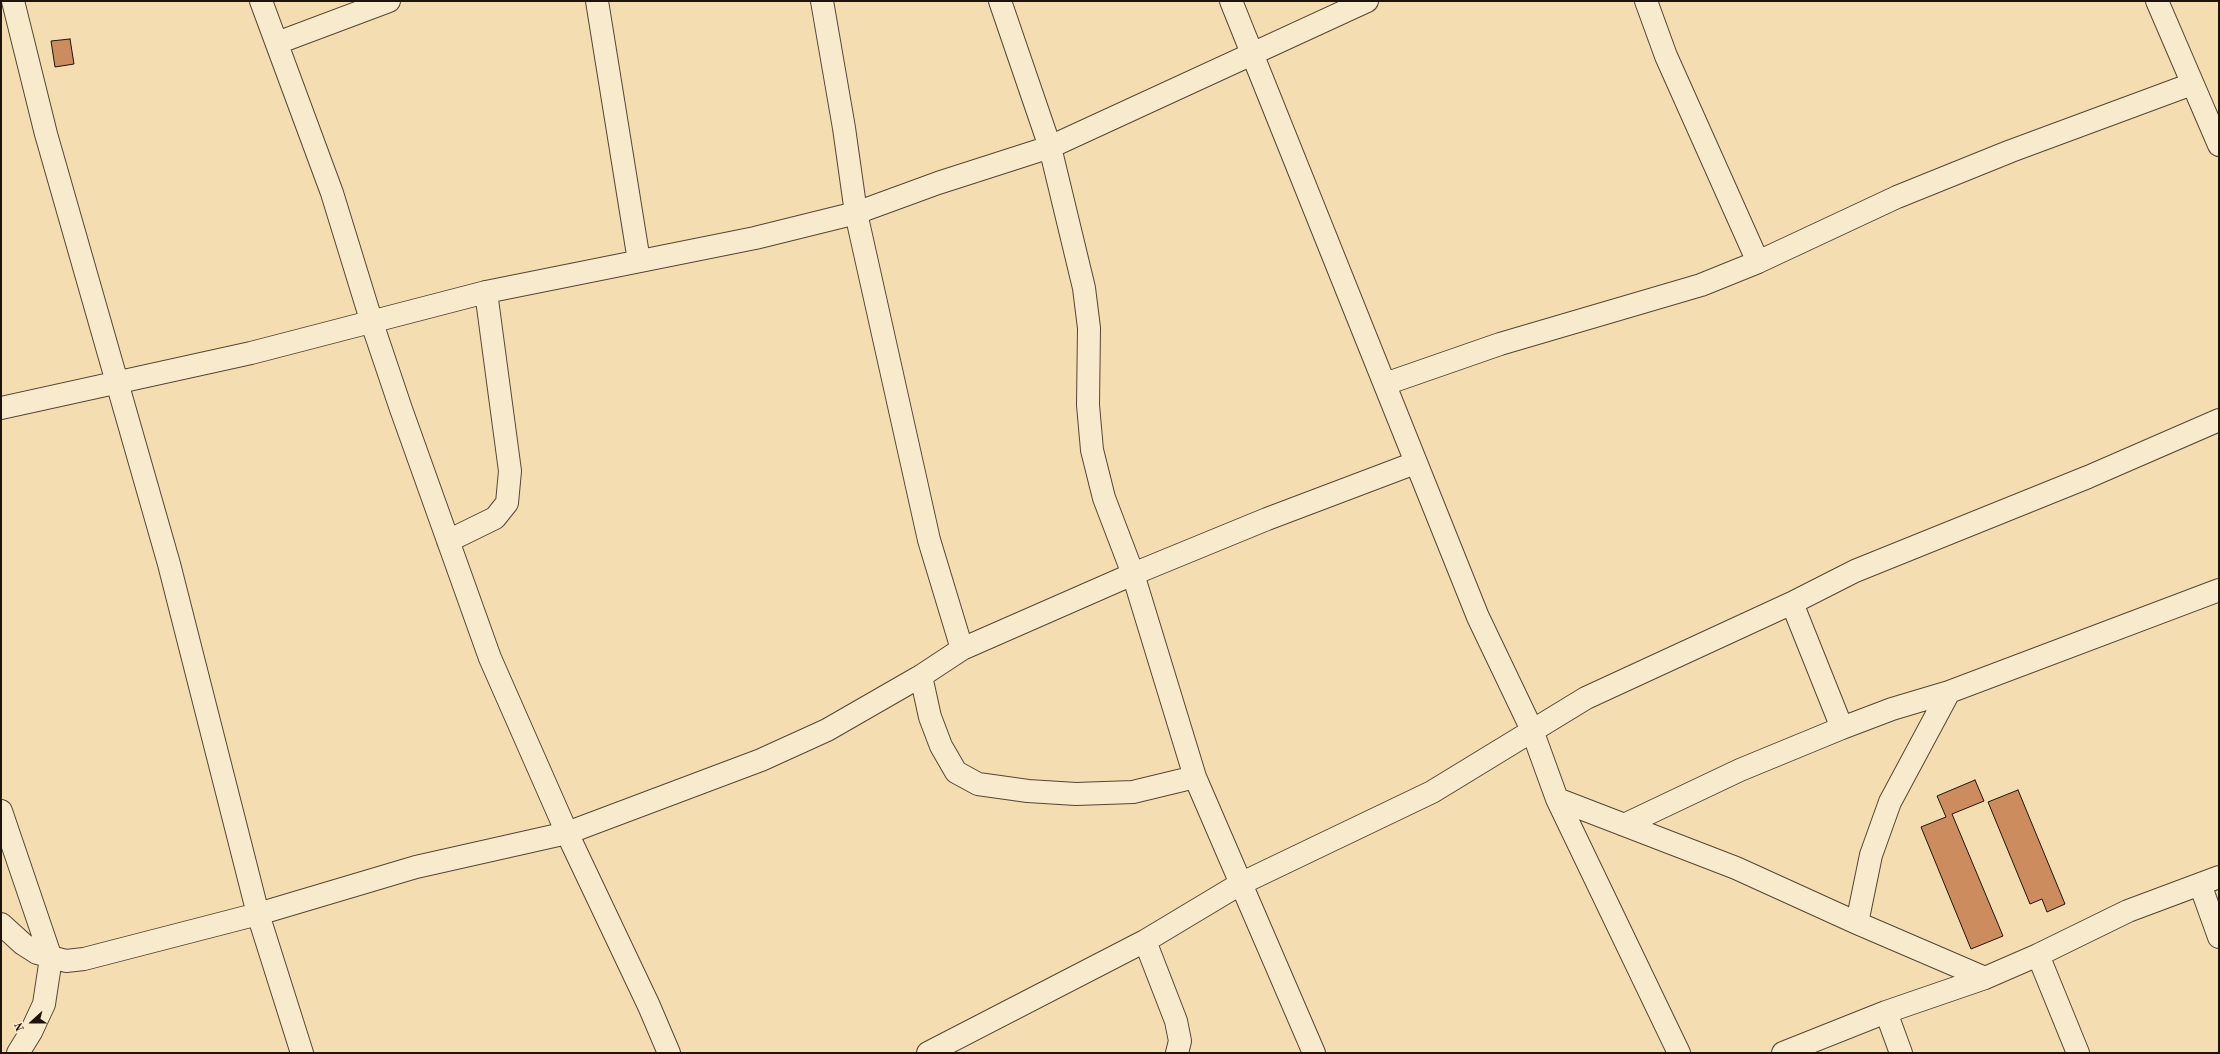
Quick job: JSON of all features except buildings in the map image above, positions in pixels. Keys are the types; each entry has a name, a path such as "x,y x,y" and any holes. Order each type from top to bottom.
{"street":[{"path":"13,1 46,134 169,564 258,914 302,1053"},
{"path":"261,1 332,193 372,323 490,658 567,832 649,1006 669,1053"},
{"path":"277,43 389,1"},
{"path":"596,1 639,261"},
{"path":"822,1 844,128 856,213 929,540 962,648"},
{"path":"1000,1 1050,147 1084,288 1089,328 1088,405 1092,450 1104,498 1133,574 1195,777 1314,1053"},
{"path":"1231,1 1478,617 1532,730 1557,799 1679,1053"},
{"path":"1,408 251,353 372,323 486,292 755,238 856,213 938,183 1050,147 1367,1"},
{"path":"1646,1 1666,56 1758,262"},
{"path":"2157,1 2219,145"},
{"path":"1385,384 1500,344 1701,285 1758,262 1897,197 2012,151 2192,84"},
{"path":"448,541 495,518 507,503 510,471 486,292"},
{"path":"928,1053 1145,941 1240,884 1432,792 1586,698 1792,603 1855,571 2088,476 2219,420"},
{"path":"1,924 23,944 37,953 66,961 84,959 258,914 416,866 567,832 762,760 827,730 921,676 962,648 1133,574 1267,519 1415,463"},
{"path":"1624,825 1740,770 1842,728 1892,709 1949,692 2219,590"},
{"path":"1792,603 1842,728"},
{"path":"921,676 930,717 941,746 956,772 978,784 1028,791 1076,794 1133,792 1195,777"},
{"path":"1857,923 1871,855 1890,802 1949,692"},
{"path":"1557,799 1736,868 1857,923 1985,978"},
{"path":"1,811 51,958 44,1004 31,1032 18,1053"},
{"path":"1782,1053 1886,1012 1985,978 2038,955 2128,911 2209,880 2219,937"},
{"path":"1145,941 1176,1021 1180,1041 1177,1053"},
{"path":"2038,955 2078,1053"},
{"path":"1886,1012 1901,1053"}]}
